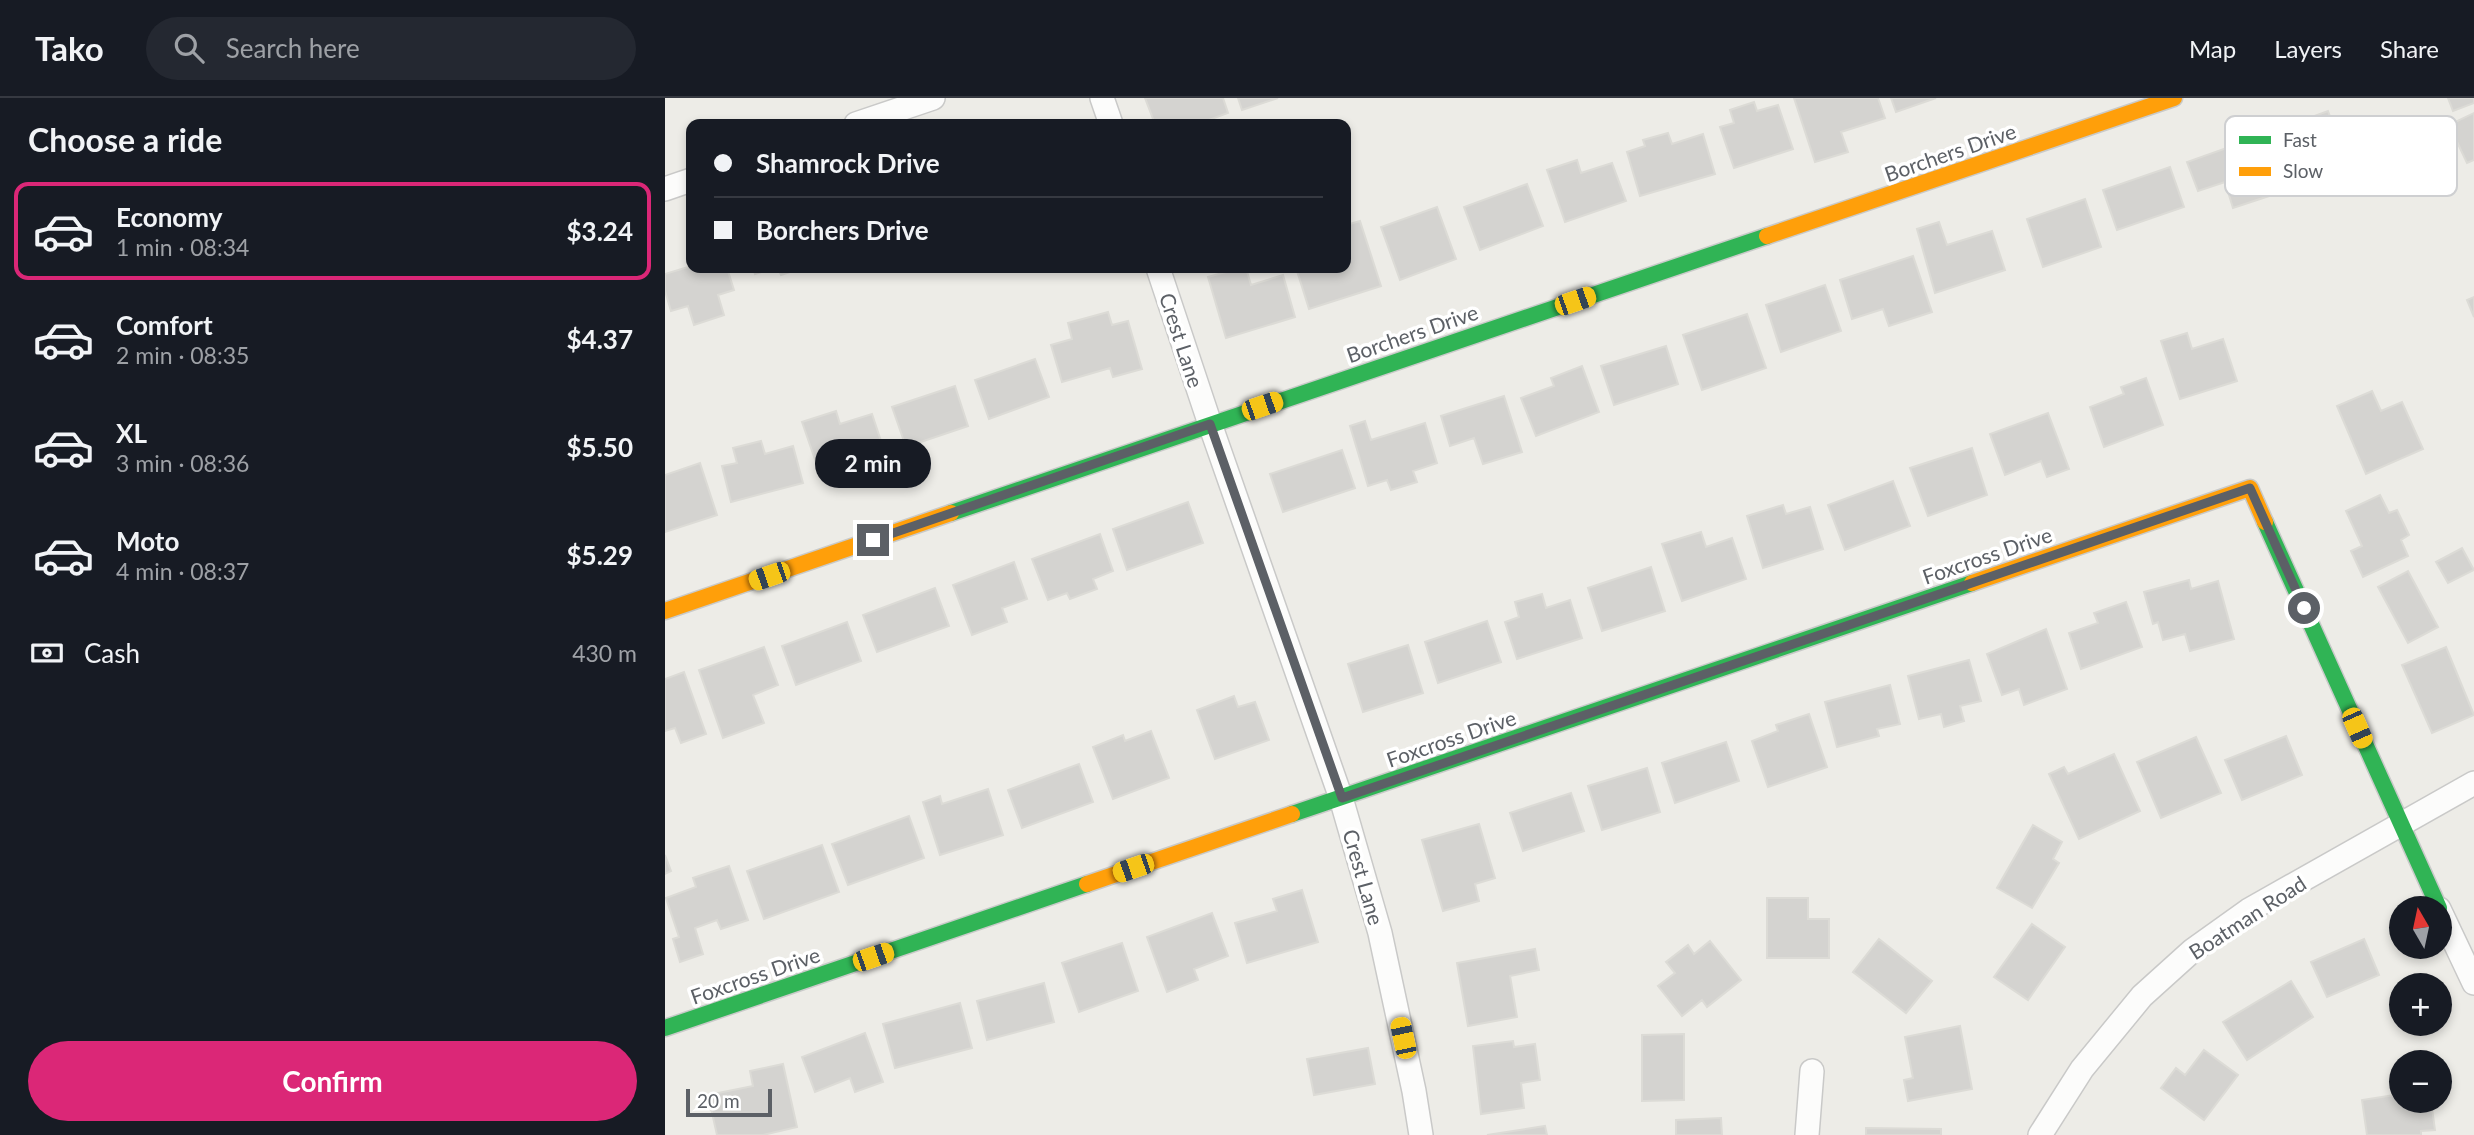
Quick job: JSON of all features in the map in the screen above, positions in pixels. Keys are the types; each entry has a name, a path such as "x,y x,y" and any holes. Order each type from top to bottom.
{"street":[{"path":"871,119 933,98"},
{"path":"1102,98 1109,119"},
{"name":"Borchers Drive","path":"665,611 2174,98"},
{"path":"665,189 686,182"},
{"name":"Crest Lane","path":"1160,273 1342,798 1380,933 1421,1135"},
{"name":"Foxcross Drive","path":"665,1028 2250,488 2400,824"},
{"name":"Boatman Road","path":"2040,1135 2082,1069 2142,996 2193,950 2249,910 2474,783"},
{"path":"2400,824 2433,896"},
{"path":"2452,936 2474,983"},
{"path":"1807,1135 1812,1071"}],"building":[{"path":"1145,98 1223,98 1228,113 1212,119 1153,119"},
{"path":"1238,98 1278,98 1242,110"},
{"path":"1794,98 1878,98 1885,118 1841,132 1848,152 1815,162"},
{"path":"1891,98 1936,98 1896,112"},
{"path":"2448,98 2474,98 2474,103 2453,111"},
{"path":"1754,102 1757,111 1778,105 1793,149 1734,168 1720,127 1734,123 1730,110"},
{"path":"2328,111 2330,116 2314,116"},
{"path":"2474,113 2474,160 2467,163 2457,142 2457,121"},
{"path":"1668,133 1672,144 1703,134 1715,174 1640,196 1627,152 1645,146 1643,140"},
{"path":"2225,149 2225,182 2198,191 2187,162"},
{"path":"1577,160 1581,173 1612,163 1626,201 1565,222 1547,170"},
{"path":"2170,167 2184,207 2117,230 2103,190"},
{"path":"1527,184 1543,226 1480,250 1464,207"},
{"path":"2229,196 2269,196 2233,208"},
{"path":"2085,199 2101,247 2043,267 2027,219"},
{"path":"1437,207 1456,259 1400,280 1381,227"},
{"path":"1360,221 1381,286 1309,309 1298,273 1351,273 1351,224"},
{"path":"1939,222 1947,245 1992,231 2005,270 1935,293 1917,229"},
{"path":"1913,256 1932,312 1889,326 1883,309 1852,319 1840,280"},
{"path":"686,268 686,273 729,273 734,290 718,295 724,315 694,325 688,306 671,311 665,291 665,274"},
{"path":"1222,273 1247,273 1251,285 1283,275 1295,317 1226,338 1208,277"},
{"path":"1825,285 1841,331 1781,352 1766,305"},
{"path":"2474,297 2474,317 2467,300"},
{"path":"1108,312 1112,325 1128,321 1142,369 1113,377 1110,368 1062,382 1051,345 1072,339 1068,323"},
{"path":"1747,314 1766,368 1702,390 1683,335"},
{"path":"2187,333 2192,349 2223,339 2237,381 2180,399 2161,341"},
{"path":"1666,346 1678,384 1614,405 1601,366"},
{"path":"1035,359 1049,397 989,419 975,380"},
{"path":"1582,366 1599,412 1536,436 1521,398 1554,386 1551,378"},
{"path":"2146,378 2163,425 2104,447 2090,407 2124,394 2121,387"},
{"path":"955,386 968,426 906,447 892,407"},
{"path":"2372,391 2381,411 2402,402 2423,449 2366,474 2337,406"},
{"path":"1504,396 1522,452 1483,464 1474,438 1450,446 1441,416"},
{"path":"836,411 840,424 872,414 885,453 820,474 802,422"},
{"path":"2048,413 2069,469 2047,477 2041,461 2005,475 1990,434"},
{"path":"1365,421 1371,440 1425,423 1437,463 1413,471 1417,482 1391,490 1387,480 1368,486 1350,426"},
{"path":"761,441 765,454 793,446 803,483 731,502 722,466 737,463 733,448"},
{"path":"1972,448 1987,495 1928,516 1910,468"},
{"path":"1342,450 1355,488 1283,512 1270,474"},
{"path":"700,463 717,515 665,532 665,475"},
{"path":"1893,481 1910,526 1845,550 1828,505"},
{"path":"2380,495 2389,513 2397,510 2409,535 2401,540 2408,556 2363,577 2351,551 2362,546 2346,511"},
{"path":"1188,502 1203,543 1127,570 1113,529"},
{"path":"1783,505 1786,514 1810,507 1823,549 1763,568 1747,516"},
{"path":"1701,532 1706,547 1732,538 1746,579 1682,601 1662,544"},
{"path":"1100,534 1113,571 1093,579 1097,589 1070,599 1067,593 1048,600 1032,559"},
{"path":"2462,548 2474,570 2448,583 2436,562"},
{"path":"1014,562 1027,599 1002,608 1007,622 972,635 953,585"},
{"path":"1651,567 1665,611 1602,631 1588,588"},
{"path":"2408,571 2438,627 2408,643 2378,587"},
{"path":"2189,580 2191,589 2218,581 2234,639 2190,651 2185,634 2163,640 2158,622 2153,624 2144,592"},
{"path":"935,588 949,626 877,652 863,615"},
{"path":"1542,594 1546,608 1570,600 1582,638 1517,659 1505,622 1519,617 1515,602"},
{"path":"2126,602 2142,647 2081,669 2069,633 2098,623 2094,613"},
{"path":"1487,621 1501,662 1438,683 1425,642"},
{"path":"847,622 861,661 796,685 782,646"},
{"path":"2046,629 2067,689 2024,705 2019,689 2002,695 1987,654"},
{"path":"1408,645 1423,693 1363,712 1348,664"},
{"path":"764,647 778,685 753,695 764,723 723,738 699,670"},
{"path":"2446,647 2474,715 2432,733 2402,665"},
{"path":"1969,660 1981,701 1960,706 1964,721 1944,727 1941,714 1919,719 1908,676"},
{"path":"684,672 706,734 681,743 675,728 665,731 665,679"},
{"path":"1890,685 1900,724 1877,729 1879,736 1837,747 1825,702"},
{"path":"1234,696 1238,707 1255,702 1269,740 1215,759 1197,710"},
{"path":"1809,714 1827,767 1768,787 1752,741 1778,731 1776,725"},
{"path":"1151,731 1169,778 1113,799 1093,747 1123,735 1125,741"},
{"path":"2286,736 2302,775 2242,800 2225,760"},
{"path":"2196,737 2221,793 2161,818 2137,762"},
{"path":"1726,742 1739,781 1675,803 1662,763"},
{"path":"2114,754 2140,811 2079,839 2049,774 2064,767 2068,774"},
{"path":"1079,764 1093,802 1022,828 1008,790"},
{"path":"1647,768 1660,812 1602,830 1588,786"},
{"path":"988,789 1003,835 940,855 923,802 940,796 942,804"},
{"path":"1571,793 1584,831 1523,851 1510,813"},
{"path":"909,816 924,858 848,885 832,844"},
{"path":"1479,824 1495,878 1475,884 1479,901 1443,911 1422,840"},
{"path":"2033,825 2062,842 2053,859 2059,863 2032,908 1997,888"},
{"path":"822,845 839,892 764,919 747,871"},
{"path":"665,855 671,871 665,874"},
{"path":"729,866 748,920 721,929 717,920 695,928 703,954 680,962 673,939 679,937 666,898 696,887 693,878"},
{"path":"1302,890 1318,942 1247,963 1235,923 1277,911 1273,899"},
{"path":"1767,898 1808,898 1808,919 1829,919 1829,958 1767,958"},
{"path":"1212,913 1228,956 1194,969 1198,980 1167,992 1147,937"},
{"path":"2032,924 2065,947 2028,1000 1994,977"},
{"path":"1879,939 1932,981 1906,1013 1853,972"},
{"path":"2364,939 2379,975 2327,997 2311,962"},
{"path":"1710,941 1741,980 1707,1007 1702,1000 1682,1016 1658,986 1675,973 1666,962 1688,945 1694,954"},
{"path":"1122,943 1138,991 1079,1012 1062,963"},
{"path":"1535,949 1539,970 1510,976 1517,1017 1468,1026 1457,963"},
{"path":"2291,981 2313,1017 2247,1060 2223,1022"},
{"path":"1044,983 1054,1022 987,1040 977,1001"},
{"path":"960,1003 972,1048 895,1068 883,1024"},
{"path":"1960,1026 1972,1089 1908,1101 1904,1080 1913,1078 1905,1037"},
{"path":"865,1033 883,1082 855,1092 850,1078 815,1092 802,1057"},
{"path":"1684,1034 1684,1100 1642,1101 1642,1035"},
{"path":"1513,1041 1514,1047 1535,1044 1540,1080 1521,1083 1524,1108 1481,1114 1473,1046"},
{"path":"1368,1048 1375,1084 1314,1095 1307,1059"},
{"path":"2204,1050 2238,1075 2204,1120 2161,1088 2176,1068 2185,1075"},
{"path":"783,1064 797,1127 763,1135 717,1135 708,1095 753,1086 750,1071"},
{"path":"2389,1096 2389,1113 2433,1113 2435,1130 2421,1131 2421,1135 2367,1135 2362,1100"},
{"path":"1721,1118 1722,1135 1676,1135 1676,1120"},
{"path":"1545,1126 1547,1135 1487,1135"},
{"path":"1866,1128 1941,1129 1941,1135 1866,1135"}],"traffic: fast":[{"path":"951,513 1767,236"},
{"path":"2265,522 2434,896"},
{"path":"1292,814 1972,583"},
{"path":"665,1028 1087,884"}],"traffic: slow":[{"path":"1767,236 2174,98"},
{"path":"1972,583 2250,488 2265,522"},
{"path":"665,611 951,513"},
{"path":"1087,884 1292,814"}],"route":[{"path":"873,540 1210,424 1342,798 2250,488 2304,608"}]}
